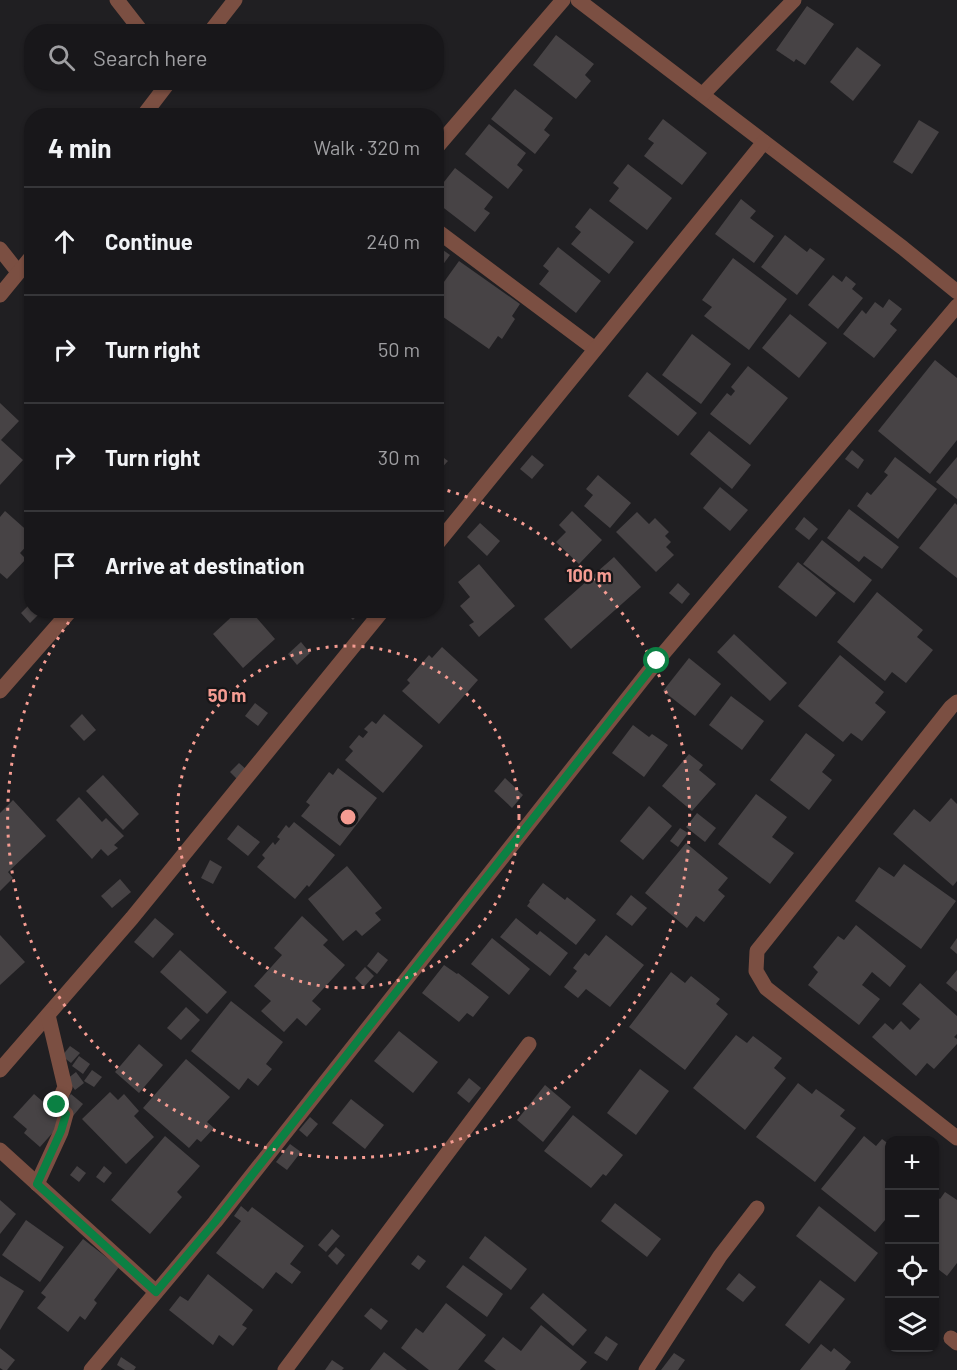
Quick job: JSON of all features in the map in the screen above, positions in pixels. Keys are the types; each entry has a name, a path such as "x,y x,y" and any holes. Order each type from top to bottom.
{"street":[{"path":"117,0 136,24"},
{"path":"216,24 235,0"},
{"path":"444,139 563,0"},
{"path":"578,0 903,248 957,292"},
{"path":"703,94 794,0"},
{"path":"149,108 163,90"},
{"path":"444,534 764,142"},
{"path":"444,236 595,349"},
{"path":"0,249 18,272"},
{"path":"0,295 24,265"},
{"path":"91,1370 215,1222 657,661 957,306"},
{"path":"0,691 64,618"},
{"path":"0,1070 132,918 376,618"},
{"path":"955,1132 766,988 756,971 757,951 957,702"},
{"path":"37,1184 61,1131 66,1114 57,1105 65,1087 48,1015"},
{"path":"285,1370 529,1044"},
{"path":"0,1150 156,1292"},
{"path":"646,1370 720,1256 757,1208"}],"building":[{"path":"807,6 834,24 805,65 796,59 794,62 776,50"},
{"path":"556,35 594,64 585,75 591,81 576,99 533,65"},
{"path":"857,47 881,65 853,101 830,82"},
{"path":"515,89 553,118 544,130 550,135 535,154 491,119"},
{"path":"663,119 707,153 682,185 644,156 654,143 648,139"},
{"path":"919,120 939,132 912,174 893,162"},
{"path":"489,124 526,153 517,165 523,170 508,189 465,154"},
{"path":"628,164 672,198 647,230 609,201 619,188 613,183"},
{"path":"455,168 493,197 484,209 490,213 475,232 444,208 444,182"},
{"path":"741,199 756,211 750,218 774,236 754,263 715,234"},
{"path":"590,208 634,242 609,274 571,244 581,232 575,227"},
{"path":"785,235 807,252 810,248 825,259 797,295 761,267"},
{"path":"558,247 601,281 576,313 539,284 549,271 543,266"},
{"path":"444,251 450,255 444,263"},
{"path":"733,258 787,299 749,350 704,316 712,307 702,300"},
{"path":"459,261 520,304 512,316 515,319 502,339 498,336 489,349 444,318 444,282"},
{"path":"833,275 842,282 846,276 856,284 852,289 863,298 838,329 808,305"},
{"path":"889,299 902,309 890,324 897,330 874,358 843,334 862,310 866,314 875,302 883,308"},
{"path":"790,314 827,343 799,378 762,348"},
{"path":"692,334 731,364 701,404 662,375"},
{"path":"935,360 957,378 957,440 930,474 878,431"},
{"path":"748,366 788,398 750,445 710,414 727,393 731,396 735,391 731,387"},
{"path":"647,372 697,413 678,436 628,396"},
{"path":"0,403 19,421 1,440 23,460 0,485"},
{"path":"709,431 751,465 732,489 690,454"},
{"path":"852,450 864,460 858,469 845,459"},
{"path":"532,455 544,465 532,479 520,469"},
{"path":"895,457 937,489 898,539 857,506 867,492 871,495 888,475 884,472"},
{"path":"957,457 957,499 936,482"},
{"path":"598,475 631,503 610,528 584,506 593,495 586,489"},
{"path":"720,487 748,510 730,531 703,508"},
{"path":"955,503 957,505 957,578 919,548"},
{"path":"849,509 899,547 882,569 864,556 859,562 827,538"},
{"path":"5,511 24,528 24,549 20,553 24,557 24,561 7,579 0,573 0,517"},
{"path":"572,511 602,540 579,564 556,542 566,532 559,525"},
{"path":"637,512 649,524 655,518 669,532 665,536 671,542 666,547 674,555 656,572 616,532"},
{"path":"804,517 818,529 809,540 795,529"},
{"path":"480,523 500,541 487,556 467,537"},
{"path":"822,540 872,580 854,603 803,564"},
{"path":"614,557 641,587 571,649 544,619"},
{"path":"798,562 836,593 816,617 778,587"},
{"path":"479,564 515,606 479,637 469,625 474,622 460,606 470,597 458,582"},
{"path":"678,583 690,594 682,604 669,593"},
{"path":"877,592 923,630 917,637 933,650 906,683 892,672 885,681 837,642"},
{"path":"26,618 35,618 30,623"},
{"path":"230,618 257,618 275,639 243,668 213,634"},
{"path":"734,634 787,683 770,701 717,652"},
{"path":"301,642 310,653 297,665 288,654"},
{"path":"442,647 478,680 439,724 402,691 410,683 407,680 429,655 432,658"},
{"path":"840,655 884,692 875,703 886,712 862,741 851,733 843,742 798,706"},
{"path":"689,658 721,684 695,716 663,691"},
{"path":"731,696 764,721 742,750 709,725"},
{"path":"255,703 268,713 258,726 245,716"},
{"path":"82,714 96,730 84,741 70,726"},
{"path":"384,714 423,746 383,793 345,760 353,751 349,747 359,735 363,738 368,732 364,729 372,721 376,724"},
{"path":"633,725 649,737 652,734 668,745 644,777 612,753"},
{"path":"806,733 835,755 822,772 832,780 809,810 770,780"},
{"path":"689,754 703,765 699,770 716,784 692,811 662,786"},
{"path":"239,763 247,770 238,780 230,772"},
{"path":"338,768 377,798 340,846 301,816 310,805 306,802 329,772 333,775"},
{"path":"103,775 139,814 123,830 86,791"},
{"path":"505,778 523,795 512,808 494,791"},
{"path":"756,794 787,817 772,837 794,853 770,884 718,844"},
{"path":"79,797 102,822 106,818 124,836 114,845 118,848 108,856 101,849 92,859 56,820"},
{"path":"951,798 957,804 957,881 953,886 893,834 914,809 930,822"},
{"path":"13,800 46,836 8,872 13,878 0,891 0,813"},
{"path":"649,806 672,826 643,860 620,841"},
{"path":"697,813 716,828 705,842 686,827"},
{"path":"294,822 335,855 309,887 307,885 295,899 257,867 265,858 262,855 273,842 275,845 280,839 277,837 286,825 289,828"},
{"path":"238,825 260,842 248,856 227,839"},
{"path":"680,828 688,833 678,847 670,841"},
{"path":"686,843 728,878 718,890 725,896 704,922 696,916 687,928 645,893"},
{"path":"210,860 222,867 213,884 201,878"},
{"path":"904,864 956,901 921,949 855,901 879,867 894,877"},
{"path":"347,866 382,908 375,913 381,920 362,936 356,930 343,941 308,899"},
{"path":"120,879 131,892 112,908 101,896"},
{"path":"543,883 565,900 567,897 596,920 576,945 527,906"},
{"path":"631,895 647,908 632,926 616,914"},
{"path":"302,916 328,940 323,945 345,965 312,1001 321,1009 306,1026 297,1018 284,1032 261,1011 271,1001 254,986 282,955 274,948"},
{"path":"155,918 174,934 153,958 134,942"},
{"path":"516,918 537,935 540,931 568,953 550,976 500,937"},
{"path":"856,925 906,966 890,987 872,972 862,985 880,999 859,1025 808,985 818,972 813,967 838,936 844,940"},
{"path":"0,935 25,962 0,985"},
{"path":"606,935 644,965 610,1007 586,989 578,998 564,987 577,971 573,968 585,953 589,956"},
{"path":"492,938 530,969 509,995 471,964"},
{"path":"957,938 957,954 950,948"},
{"path":"180,950 227,992 207,1014 160,972"},
{"path":"378,952 388,960 377,974 367,966"},
{"path":"444,965 489,997 473,1017 467,1013 459,1022 422,993"},
{"path":"365,967 374,976 364,987 355,978"},
{"path":"957,970 957,992 946,983"},
{"path":"671,972 685,983 691,976 720,999 716,1004 728,1014 685,1070 629,1027"},
{"path":"920,983 957,1016 957,1034 954,1037 957,1039 957,1044 934,1069 927,1063 916,1076 872,1037 885,1023 893,1030 901,1021 910,1030 920,1019 902,1004"},
{"path":"231,1001 283,1042 266,1064 272,1069 258,1086 248,1078 239,1090 191,1051"},
{"path":"186,1007 200,1020 181,1040 167,1028"},
{"path":"399,1031 438,1062 413,1093 374,1061"},
{"path":"736,1035 747,1043 753,1036 782,1058 774,1068 786,1078 745,1130 693,1088"},
{"path":"139,1044 163,1065 139,1093 115,1072"},
{"path":"70,1046 80,1053 71,1063 62,1056"},
{"path":"79,1056 90,1064 83,1074 72,1066"},
{"path":"186,1059 230,1097 207,1122 214,1128 201,1142 197,1139 189,1148 143,1108"},
{"path":"640,1069 669,1091 636,1135 607,1113"},
{"path":"92,1070 102,1077 94,1087 84,1081"},
{"path":"76,1072 84,1083 75,1090 67,1079"},
{"path":"469,1078 481,1088 469,1103 457,1093"},
{"path":"798,1083 812,1094 816,1089 845,1110 840,1116 856,1128 815,1182 756,1137"},
{"path":"545,1085 571,1107 543,1142 517,1120"},
{"path":"110,1092 118,1100 124,1094 139,1111 134,1116 154,1137 126,1164 82,1119"},
{"path":"34,1094 64,1120 40,1147 24,1133 27,1129 13,1117"},
{"path":"71,1094 83,1104 73,1116 61,1106"},
{"path":"351,1099 384,1125 365,1149 332,1123"},
{"path":"573,1115 623,1155 606,1176 603,1174 591,1188 544,1151"},
{"path":"310,1117 318,1124 307,1137 299,1130"},
{"path":"165,1136 200,1166 177,1192 182,1197 150,1234 111,1200"},
{"path":"864,1136 876,1146 882,1139 885,1141 885,1220 875,1232 821,1189"},
{"path":"290,1144 301,1152 287,1170 276,1162"},
{"path":"77,1166 86,1173 79,1182 70,1175"},
{"path":"104,1166 112,1173 104,1183 96,1177"},
{"path":"945,1192 957,1200 957,1263 947,1276 939,1270 940,1199"},
{"path":"0,1200 16,1214 0,1234"},
{"path":"615,1203 661,1239 647,1257 601,1221"},
{"path":"241,1206 248,1212 252,1207 304,1246 290,1264 301,1272 292,1284 276,1272 263,1289 216,1253 241,1221 234,1216"},
{"path":"819,1206 878,1253 855,1282 796,1236"},
{"path":"26,1220 64,1247 40,1282 2,1255"},
{"path":"332,1229 340,1236 326,1252 318,1245"},
{"path":"485,1236 527,1269 511,1290 469,1258"},
{"path":"83,1239 119,1267 94,1300 97,1303 85,1320 80,1316 68,1332 37,1308 46,1297 41,1293"},
{"path":"336,1247 345,1255 337,1265 328,1256"},
{"path":"418,1255 426,1261 419,1270 411,1264"},
{"path":"463,1265 503,1294 487,1317 446,1287"},
{"path":"739,1273 756,1287 743,1302 726,1289"},
{"path":"208,1274 253,1310 242,1325 247,1328 233,1346 219,1335 213,1345 169,1310 180,1296 188,1301"},
{"path":"0,1276 24,1291 0,1330"},
{"path":"820,1280 845,1299 809,1344 785,1325"},
{"path":"543,1293 587,1330 573,1346 530,1308"},
{"path":"446,1303 486,1335 458,1370 429,1370 401,1348 416,1328 423,1333"},
{"path":"371,1308 388,1321 381,1330 364,1316"},
{"path":"541,1325 587,1362 580,1370 496,1370 484,1361 503,1337 521,1351"},
{"path":"606,1336 618,1344 607,1361 594,1353"},
{"path":"821,1344 831,1352 834,1348 851,1362 845,1370 800,1370"},
{"path":"0,1348 15,1360 7,1370 0,1368"},
{"path":"384,1352 407,1370 370,1370"},
{"path":"674,1353 685,1360 678,1370 661,1370"},
{"path":"121,1357 136,1367 134,1370 125,1370 117,1365"},
{"path":"332,1360 344,1368 325,1370"}],"route":[{"path":"57,1105 66,1114 61,1131 37,1184 156,1292 215,1222 657,661"}]}
